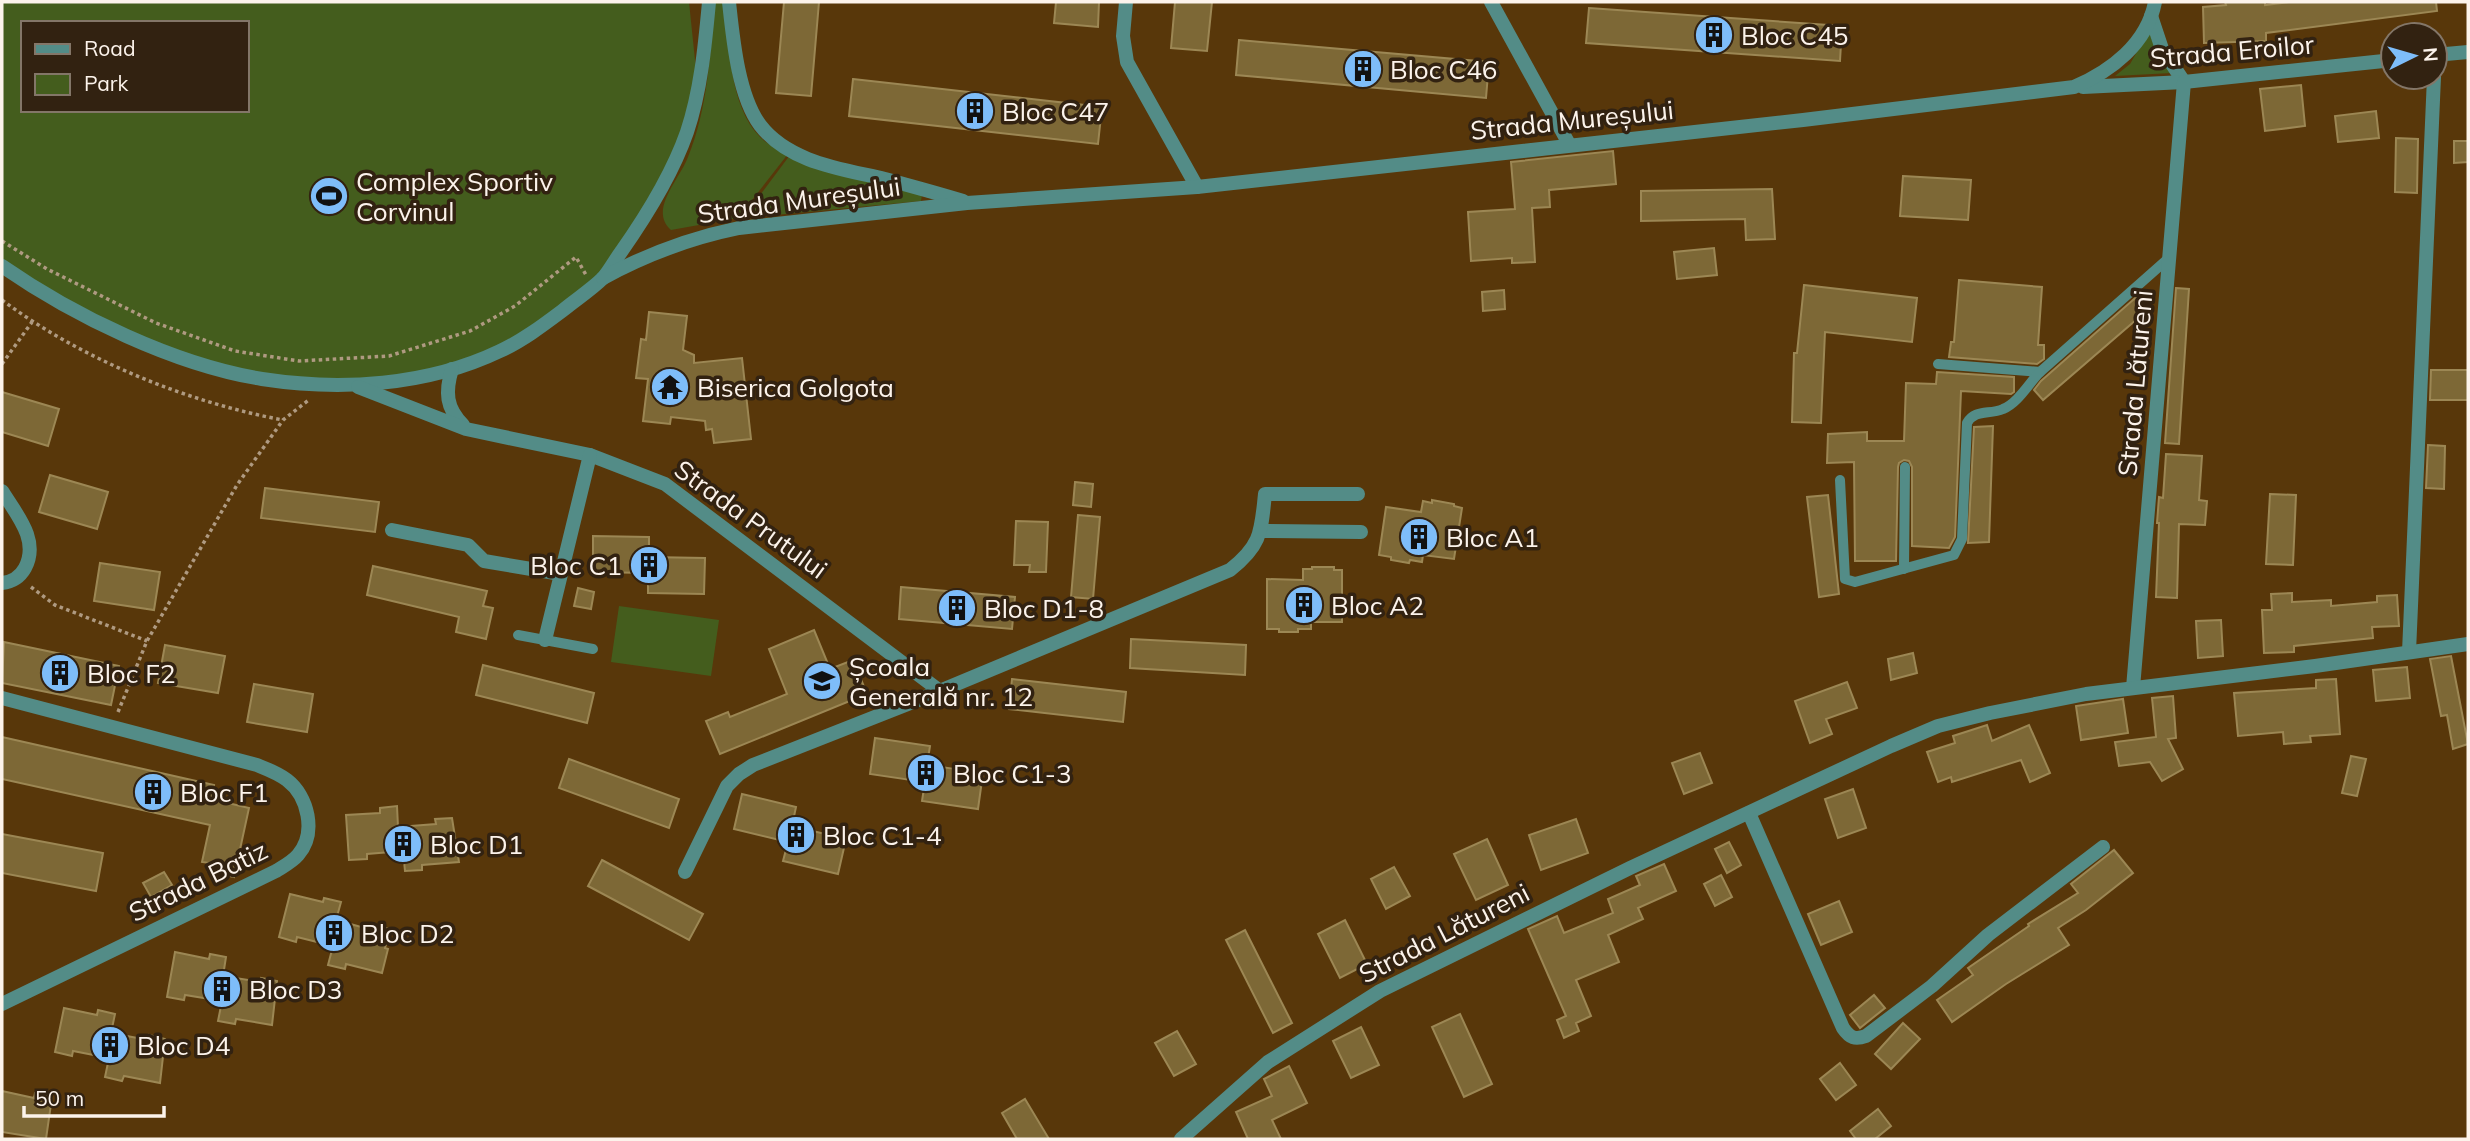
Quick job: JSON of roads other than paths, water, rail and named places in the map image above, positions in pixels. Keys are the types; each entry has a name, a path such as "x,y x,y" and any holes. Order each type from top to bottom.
{"street":[{"path":"2,266 62,303 173,354 262,379 328,385 384,383 474,363 513,344 598,282 652,204 687,132 698,89 709,2"},
{"name":"Strada Mureșului","path":"729,2 745,91 756,118 778,143 815,162 925,189 967,203"},
{"path":"1126,2 1123,36 1127,62 1197,187"},
{"path":"1491,2 1569,144"},
{"name":"Strada Mureșului","path":"598,282 658,250 739,228 967,203 1197,187 2074,87 2107,71 2120,60 2153,9"},
{"name":"Strada Mureșului","path":"2153,9 2162,49 2184,82"},
{"path":"2449,54 2468,52"},
{"name":"Strada Eroilor","path":"2074,87 2184,82 2379,61"},
{"name":"Strada Lătureni","path":"2133,688 2184,82"},
{"path":"2409,652 2433,91"},
{"path":"452,369 447,389 449,408 466,429"},
{"name":"Strada Prutului","path":"354,385 466,429 590,455 652,477 679,492 940,691"},
{"path":"545,640 590,455"},
{"path":"2,491 30,538 31,551 18,577 2,583"},
{"path":"685,872 727,786 739,774 768,758 940,691 1230,570 1255,547 1265,494 1358,494"},
{"path":"392,530 468,545 484,561 561,575"},
{"path":"1260,531 1361,532"},
{"name":"Strada Lătureni","path":"1184,1138 1268,1062 1380,991 1630,868 1938,726 2044,701 2468,644"},
{"name":"Strada Batiz","path":"2,698 248,762 287,780 297,790 308,816 308,831 299,854 276,871 2,1004"},
{"path":"1749,813 1843,1028 1849,1037 1858,1039 1866,1036 1932,986 1988,935 2103,847"}],"lane":[{"path":"1840,480 1845,579 1855,582 1954,555 1962,538 1967,423 1974,415 2005,409 2040,372 2171,257"},
{"path":"1938,364 2040,372"},
{"path":"1904,569 1905,467"},
{"path":"518,635 593,649"}],"place":[{"name":"Bloc C45","path":"1714,35"},
{"name":"Bloc C46","path":"1363,69"},
{"name":"Bloc C47","path":"975,111"},
{"name":"Complex Sportiv Corvinul","path":"329,196"},
{"name":"Biserica Golgota","path":"670,387"},
{"name":"Bloc A1","path":"1419,537"},
{"name":"Bloc C1","path":"649,565"},
{"name":"Bloc A2","path":"1304,605"},
{"name":"Bloc D1-8","path":"957,608"},
{"name":"Bloc F2","path":"60,673"},
{"name":"Școala Generală nr. 12","path":"822,681"},
{"name":"Bloc C1-3","path":"926,773"},
{"name":"Bloc F1","path":"153,792"},
{"name":"Bloc C1-4","path":"796,835"},
{"name":"Bloc D1","path":"403,844"},
{"name":"Bloc D2","path":"334,933"},
{"name":"Bloc D3","path":"222,989"},
{"name":"Bloc D4","path":"110,1045"}]}
